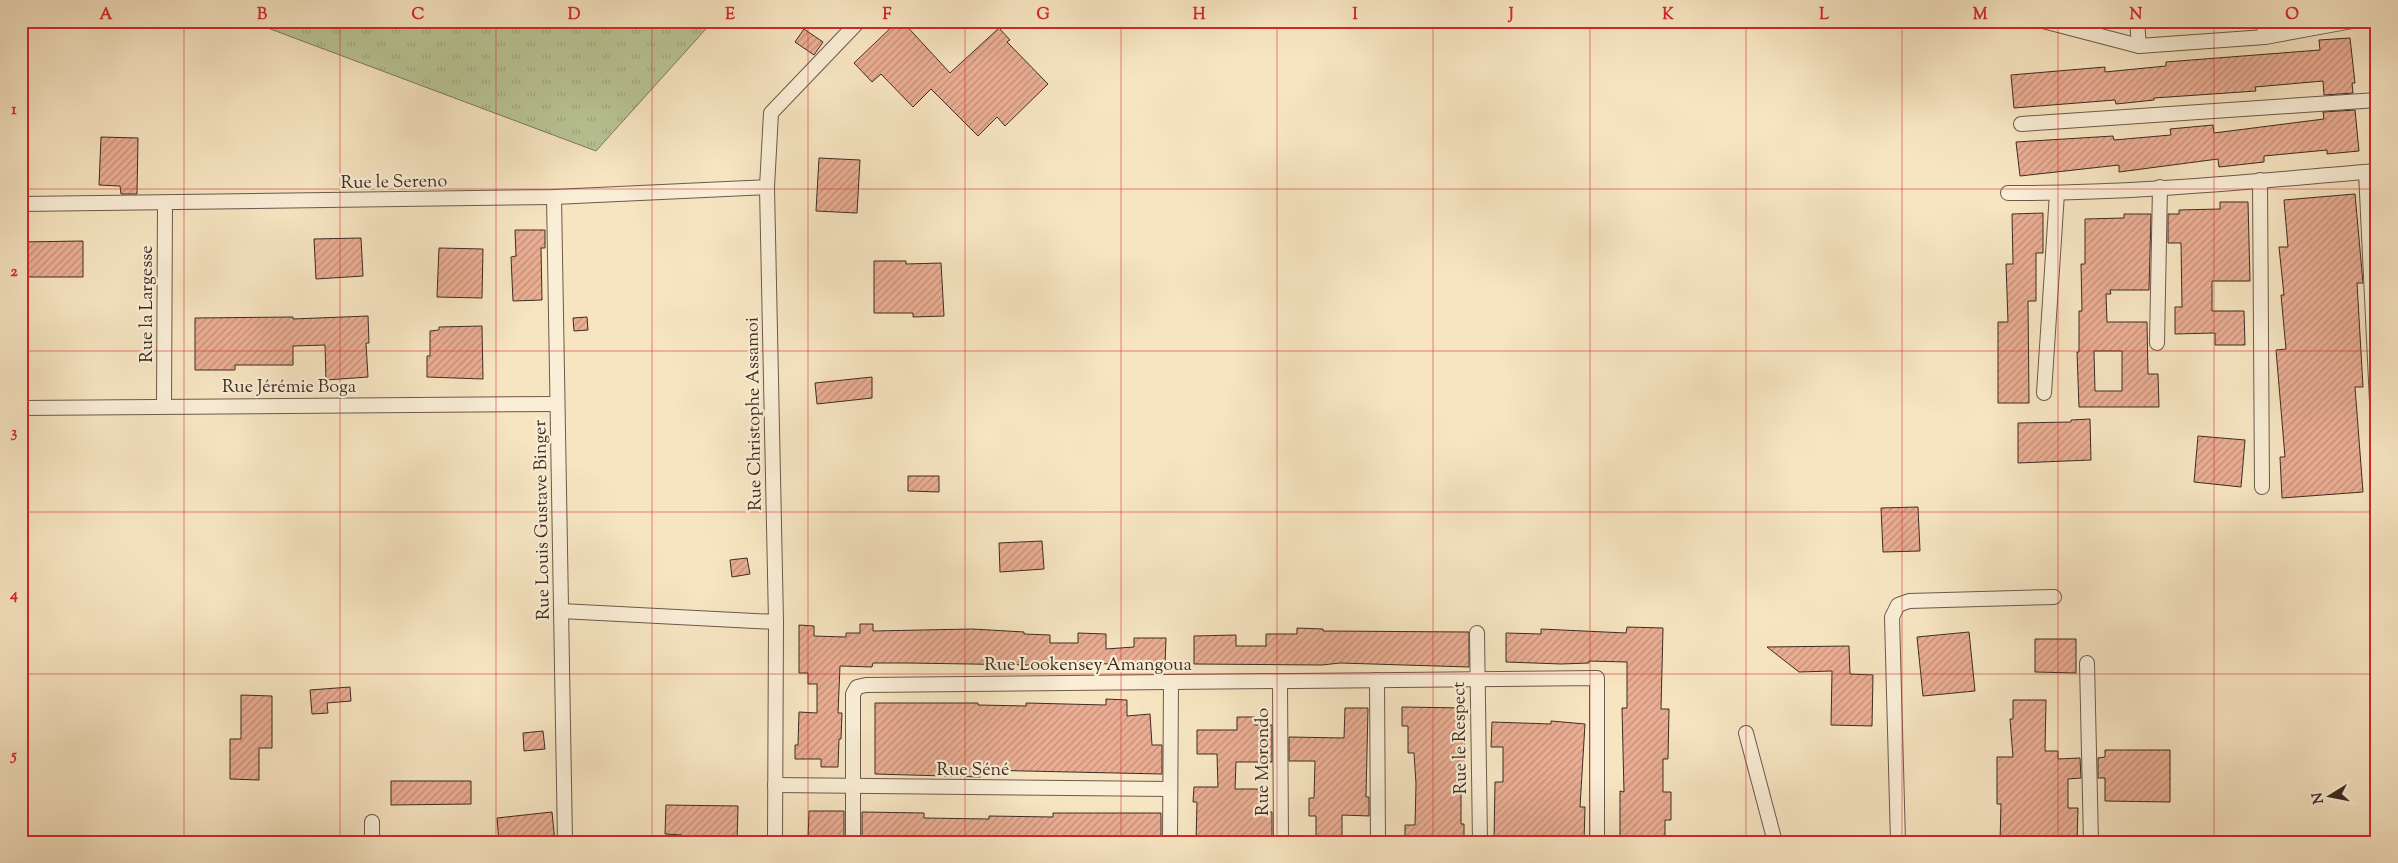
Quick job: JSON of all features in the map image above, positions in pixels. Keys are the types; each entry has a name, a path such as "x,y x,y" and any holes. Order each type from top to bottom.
{"street":[{"name":"Rue Christophe Assamoi","path":"775,842 776,622 767,188 771,113 859,21"},
{"path":"2043,21 2068,25 2139,46 2265,37 2352,21"},
{"path":"2136,21 2139,46"},
{"path":"2264,21 2265,37"},
{"path":"2021,124 2377,100"},
{"path":"2008,193 2057,193 2160,187 2371,171 2377,402"},
{"path":"2260,180 2262,487"},
{"path":"2157,343 2160,187"},
{"name":"Rue le Sereno","path":"21,204 554,197 767,188"},
{"path":"2044,394 2057,193"},
{"name":"Rue Louis Gustave Binger","path":"554,197 565,842"},
{"name":"Rue la Largesse","path":"164,406 165,203"},
{"name":"Rue Jérémie Boga","path":"21,408 557,404"},
{"path":"1898,842 1892,617 1898,605 1909,601 2054,597"},
{"path":"561,611 776,622"},
{"name":"Rue le Respect","path":"1477,633 1476,680 1480,842"},
{"path":"2087,663 2091,842"},
{"name":"Rue Lookensey Amangoua","path":"853,842 853,694 857,687 866,685 1597,678 1597,842"},
{"path":"1377,680 1378,842"},
{"path":"1170,842 1171,682"},
{"name":"Rue Morondo","path":"1280,682 1281,842"},
{"path":"1746,732 1775,842"},
{"name":"Rue Séné","path":"775,785 853,788 1170,789"},
{"path":"372,822 372,842"}],"green space":[{"path":"249,21 713,21 596,151"}],"building":[{"path":"898,21 902,21 950,73 999,28 1010,40 1007,42 1048,84 1005,126 997,117 978,136 931,89 913,107 881,74 872,82 854,63"},
{"path":"804,29 823,42 814,55 795,42"},
{"path":"2350,38 2355,83 2352,83 2353,93 2324,95 2323,81 2255,87 2256,91 2154,98 2154,100 2116,104 2115,100 2014,108 2011,75 2105,67 2105,72 2166,66 2166,62 2320,50 2319,40"},
{"path":"2355,110 2359,151 2327,154 2327,150 2264,156 2264,162 2219,167 2218,159 2119,172 2119,165 2020,176 2016,142 2113,136 2114,140 2171,135 2170,129 2213,125 2214,133 2324,119 2323,112"},
{"path":"101,137 138,138 137,194 121,194 120,186 99,185"},
{"path":"819,158 860,160 857,213 816,211"},
{"path":"2355,194 2363,283 2357,283 2363,387 2355,387 2363,492 2282,498 2280,457 2285,457 2276,350 2286,349 2281,295 2284,295 2279,247 2288,247 2284,200"},
{"path":"2220,202 2248,202 2250,281 2212,281 2212,311 2244,311 2245,345 2215,345 2215,333 2175,334 2175,307 2182,307 2181,243 2168,243 2168,214 2179,214 2179,210 2220,209"},
{"path":"2043,213 2043,253 2036,253 2036,301 2028,301 2029,403 1998,403 1998,322 2008,322 2006,264 2013,264 2012,214"},
{"path":"2124,214 2151,214 2149,290 2110,290 2111,294 2106,294 2107,322 2147,322 2148,374 2158,374 2159,407 2079,407 2077,352 2079,352 2079,311 2082,311 2081,264 2085,264 2085,219 2124,218","holes":["2094,351 2122,351 2122,391 2095,391"]},
{"path":"515,230 545,230 545,248 541,248 542,300 513,301 511,257 516,256"},
{"path":"361,238 363,276 316,279 314,239"},
{"path":"83,241 83,277 21,277 21,242"},
{"path":"439,248 483,249 482,298 437,297"},
{"path":"874,261 906,261 906,264 941,263 944,316 913,317 913,313 874,313"},
{"path":"368,316 369,343 366,343 368,377 326,380 325,345 293,346 293,365 235,365 235,370 195,370 195,318 293,317 293,319"},
{"path":"587,317 588,330 574,331 573,318"},
{"path":"482,326 483,379 427,377 427,356 430,356 430,331 439,330 439,327"},
{"path":"872,377 872,398 817,404 815,383"},
{"path":"2090,419 2091,460 2018,463 2018,423 2071,422 2071,420"},
{"path":"2198,436 2245,440 2241,487 2194,482"},
{"path":"908,476 939,476 939,492 908,491"},
{"path":"1918,507 1920,551 1883,552 1881,508"},
{"path":"1042,541 1044,569 1000,572 999,543"},
{"path":"747,558 750,574 732,577 730,560"},
{"path":"860,624 873,624 873,631 972,629 1024,632 1024,634 1050,635 1050,643 1078,643 1078,633 1106,634 1106,649 1134,647 1134,638 1166,638 1165,666 1134,665 1134,662 1110,664 1063,662 1063,665 873,663 872,667 840,666 838,713 842,713 838,767 821,767 821,759 795,759 795,745 798,745 799,712 817,713 817,684 808,684 808,673 799,673 799,625 814,626 814,636 846,637 846,633 860,633"},
{"path":"1627,627 1663,628 1661,709 1669,709 1668,759 1663,759 1663,792 1671,792 1671,820 1665,820 1665,842 1620,841 1620,791 1624,792 1622,708 1627,708 1627,662 1589,661 1589,663 1561,664 1506,662 1506,633 1541,634 1541,629 1626,633"},
{"path":"1297,628 1323,629 1323,631 1469,632 1469,667 1340,663 1322,665 1194,664 1194,636 1236,635 1236,646 1266,646 1266,634 1297,634"},
{"path":"1969,632 1975,691 1923,696 1917,637"},
{"path":"2035,639 2076,639 2076,673 2035,672"},
{"path":"1849,646 1850,674 1873,675 1872,726 1831,725 1832,671 1799,672 1767,647"},
{"path":"350,687 351,701 327,703 328,713 312,714 310,690"},
{"path":"241,695 272,696 272,748 259,748 259,780 230,779 230,739 241,739"},
{"path":"1106,699 1127,700 1127,716 1150,714 1152,745 1162,745 1162,774 980,770 980,777 875,774 875,703 978,703 978,705 1026,706 1026,703 1106,705"},
{"path":"2013,700 2046,700 2045,751 2058,751 2058,759 2080,758 2081,778 2068,779 2068,808 2078,808 2077,842 2000,842 2001,804 1997,804 1997,757 2013,757 2010,719 2013,719"},
{"path":"1402,707 1465,708 1464,779 1461,779 1461,824 1464,824 1464,842 1405,842 1405,825 1415,825 1416,784 1414,753 1408,753 1408,726 1402,726"},
{"path":"1345,708 1368,708 1366,797 1369,797 1369,816 1342,815 1342,842 1316,842 1316,816 1309,816 1309,798 1314,798 1315,761 1289,761 1289,737 1344,738"},
{"path":"1237,717 1255,717 1255,725 1272,725 1272,762 1236,762 1235,789 1260,789 1260,812 1272,812 1272,842 1248,842 1248,837 1220,836 1219,842 1196,842 1197,802 1193,802 1194,787 1218,787 1217,754 1197,754 1197,730 1237,730"},
{"path":"1551,721 1585,724 1580,807 1585,807 1584,842 1494,842 1495,782 1503,782 1503,747 1491,747 1492,722 1551,724"},
{"path":"543,731 545,749 524,751 523,733"},
{"path":"2105,750 2170,750 2170,802 2105,801 2105,778 2098,778 2098,758 2105,757"},
{"path":"391,781 471,781 471,804 391,805"},
{"path":"666,805 738,806 737,842 682,842 682,835 665,834"},
{"path":"809,811 844,811 844,841 808,840"},
{"path":"552,812 555,842 499,842 497,818"},
{"path":"862,812 924,813 924,818 989,819 989,816 1053,817 1053,813 1161,813 1161,842 862,841"}]}
